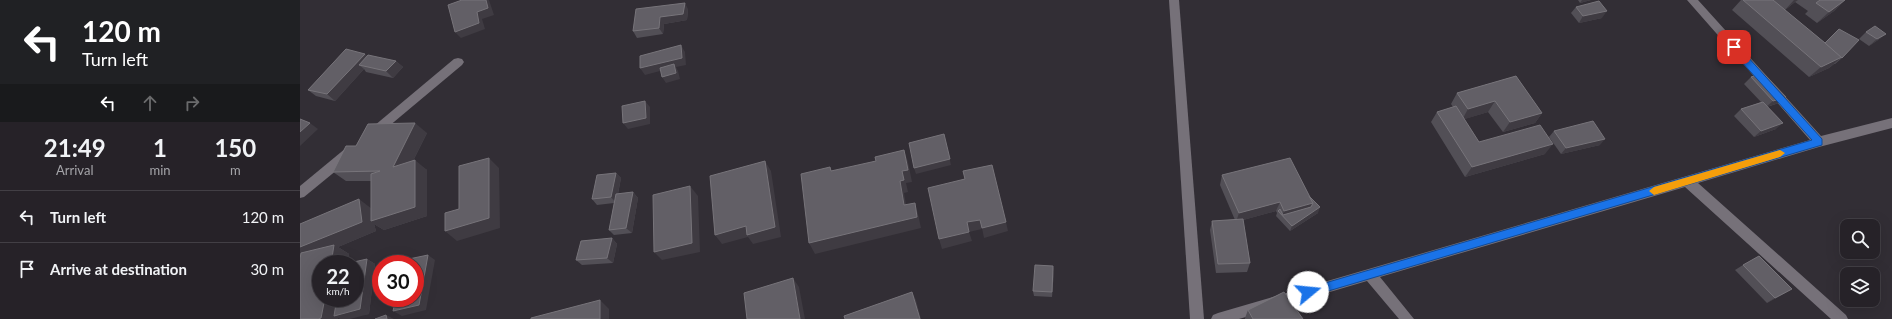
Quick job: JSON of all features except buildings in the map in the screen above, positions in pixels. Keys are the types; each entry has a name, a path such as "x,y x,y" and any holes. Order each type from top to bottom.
{"street":[{"path":"1174,0 1197,319"},
{"path":"1692,0 1819,142"},
{"path":"300,193 458,62"},
{"path":"1218,319 1819,142 1892,123"},
{"path":"1687,181 1841,319"},
{"path":"1368,274 1407,319"}],"slow traffic":[{"path":"1654,191 1780,153"}],"route":[{"path":"1308,292 1819,142 1734,47"}]}
